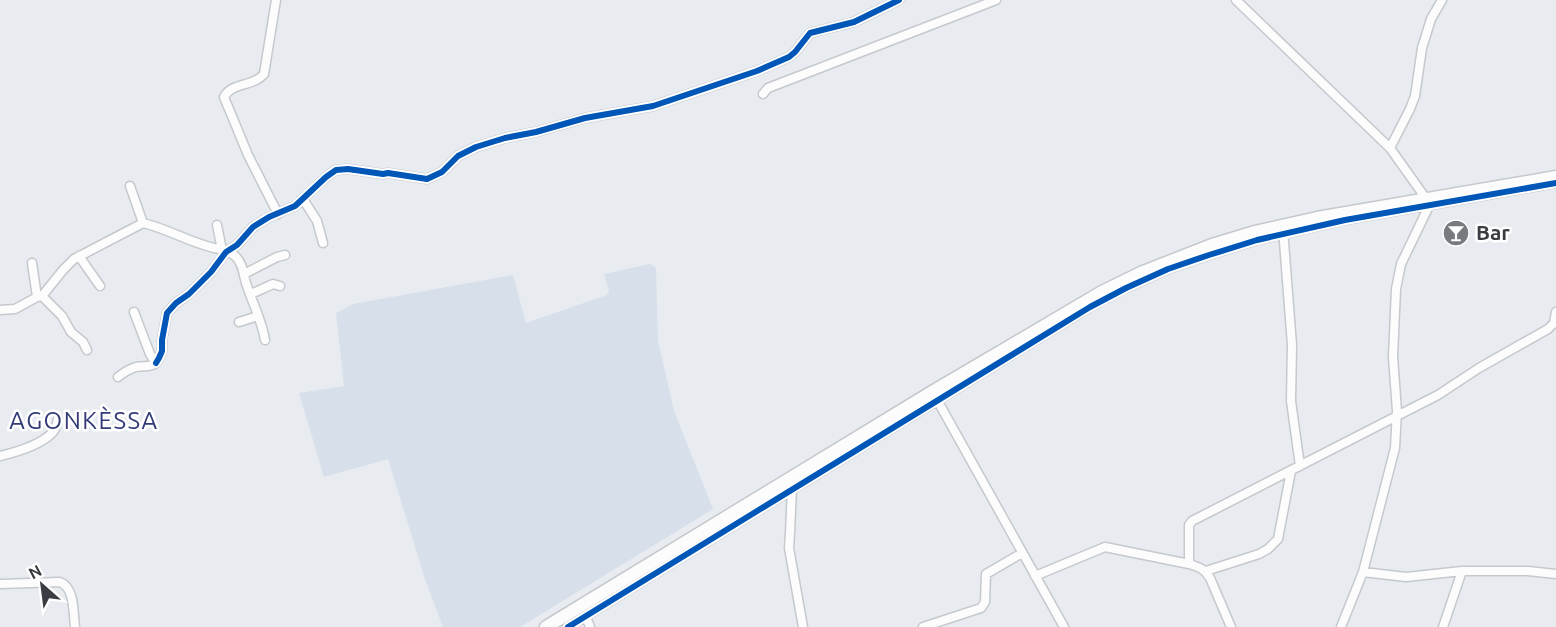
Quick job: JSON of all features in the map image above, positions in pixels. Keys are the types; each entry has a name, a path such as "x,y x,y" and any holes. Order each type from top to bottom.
{"highway":[{"path":"546,627 792,484 935,397 1075,307 1162,264 1255,232 1283,230 1317,218 1428,203 1556,177"}],"street":[{"path":"276,0 264,74 256,80 227,92 224,97 248,155 278,214"},
{"path":"118,377 138,366 152,366 156,363 162,351 167,313 211,272 224,251 237,244 253,227 269,217 296,206 336,170 348,169 427,179 442,172 458,156 485,144 585,118 653,106 757,71 789,57 810,33 854,22 899,0"},
{"path":"763,94 768,88 996,0"},
{"path":"1236,0 1390,148 1428,203"},
{"path":"1390,148 1413,102 1422,48 1431,19 1442,0"},
{"path":"1428,203 1556,183"},
{"path":"130,186 143,224"},
{"path":"303,199 317,221 323,243"},
{"path":"1341,627 1363,572 1395,447 1397,416 1393,357 1396,290 1401,264 1428,203"},
{"path":"0,310 15,309 39,296 79,256 143,224 158,227 192,242 235,255 244,274 265,340"},
{"path":"217,225 224,251"},
{"path":"1283,230 1292,345 1291,401 1300,466"},
{"path":"244,274 285,255"},
{"path":"79,256 100,286"},
{"path":"32,263 39,296 62,316 71,332 83,342 87,350"},
{"path":"251,294 273,284 280,286"},
{"path":"134,312 150,354 156,363"},
{"path":"1190,564 1189,525 1192,521 1438,395 1479,368 1548,329 1554,323 1556,312"},
{"path":"239,322 258,316"},
{"path":"935,397 1064,627"},
{"path":"0,456 21,451 44,439 55,431 58,419"},
{"path":"1206,571 1259,554 1278,539 1292,471"},
{"path":"568,627 792,484"},
{"path":"792,484 789,548 804,627"},
{"path":"1035,576 1105,547 1190,564 1206,571 1231,627"},
{"path":"923,627 981,608 985,602 986,574 1022,553"},
{"path":"1363,572 1406,577 1462,572 1528,571 1556,574"},
{"path":"1443,627 1462,572"},
{"path":"0,584 60,582 66,584 70,590 75,627"},
{"path":"586,617 591,627"}],"shaded area":[{"path":"650,264 656,268 658,340 674,411 713,509 520,627 443,627 425,579 388,459 324,477 299,393 344,386 336,313 353,304 513,275 526,323 607,295 609,291 604,274"}],"cycle path":[{"path":"156,363 162,351 167,313 176,303 189,294 211,272 226,252 237,245 253,227 295,206 336,170 348,169 427,179 442,172 458,156 476,147 585,118 653,106 757,71 789,57 810,33 854,22 899,0"},
{"path":"568,627 1090,307 1168,269 1257,240 1345,220 1556,183"}],"place":[{"name":"Bar","path":"1456,233"}],"district":[{"name":"AGONKÈSSA","path":"84,421"}]}
